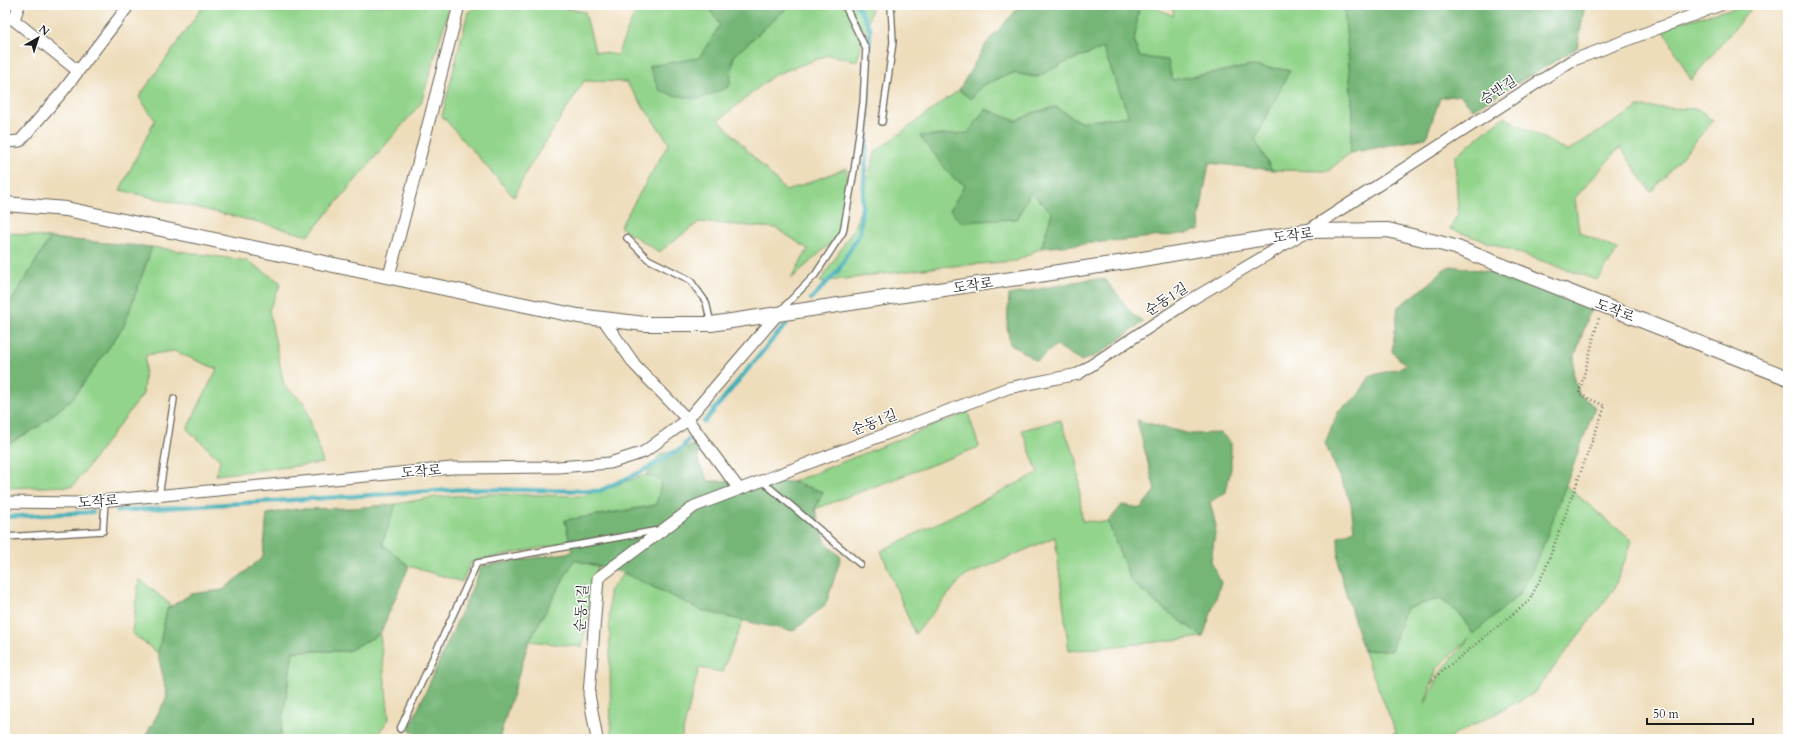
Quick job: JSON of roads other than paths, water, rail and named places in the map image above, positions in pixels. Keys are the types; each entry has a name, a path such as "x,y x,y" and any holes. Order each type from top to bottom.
{"street":[{"path":"20,5 10,19 78,71"},
{"path":"5,142 20,141 78,71 129,5"},
{"path":"389,276 459,5"},
{"name":"승반길","path":"1307,231 1571,61 1720,5"},
{"name":"도작로","path":"5,204 66,209 578,316 645,324 711,324 777,315 1125,262 1307,231 1388,230 1455,247 1788,378"},
{"name":"순동1길","path":"597,739 590,694 598,578 695,506 1008,388 1078,374 1189,301 1307,231"},
{"name":"도작로","path":"5,502 79,503 452,468 558,467 610,463 644,452 687,419 777,315"},
{"path":"603,319 635,365 687,419 739,489"}],"lane":[{"path":"777,315 815,275 843,232 854,171 863,103 866,49 846,8 842,5"},
{"path":"882,122 893,42 891,5"},
{"path":"627,238 648,260 690,280 706,302 711,324"},
{"path":"159,496 174,399"},
{"path":"762,480 860,564"},
{"path":"5,537 104,531 105,501"},
{"path":"400,729 478,563 666,529"}],"waterway":[{"path":"811,299 838,271 860,232 866,157 870,28 858,7"},
{"path":"704,422 786,325"},
{"path":"117,511 467,489 599,491 643,471 682,448 688,440"},
{"path":"5,517 93,512"}]}
